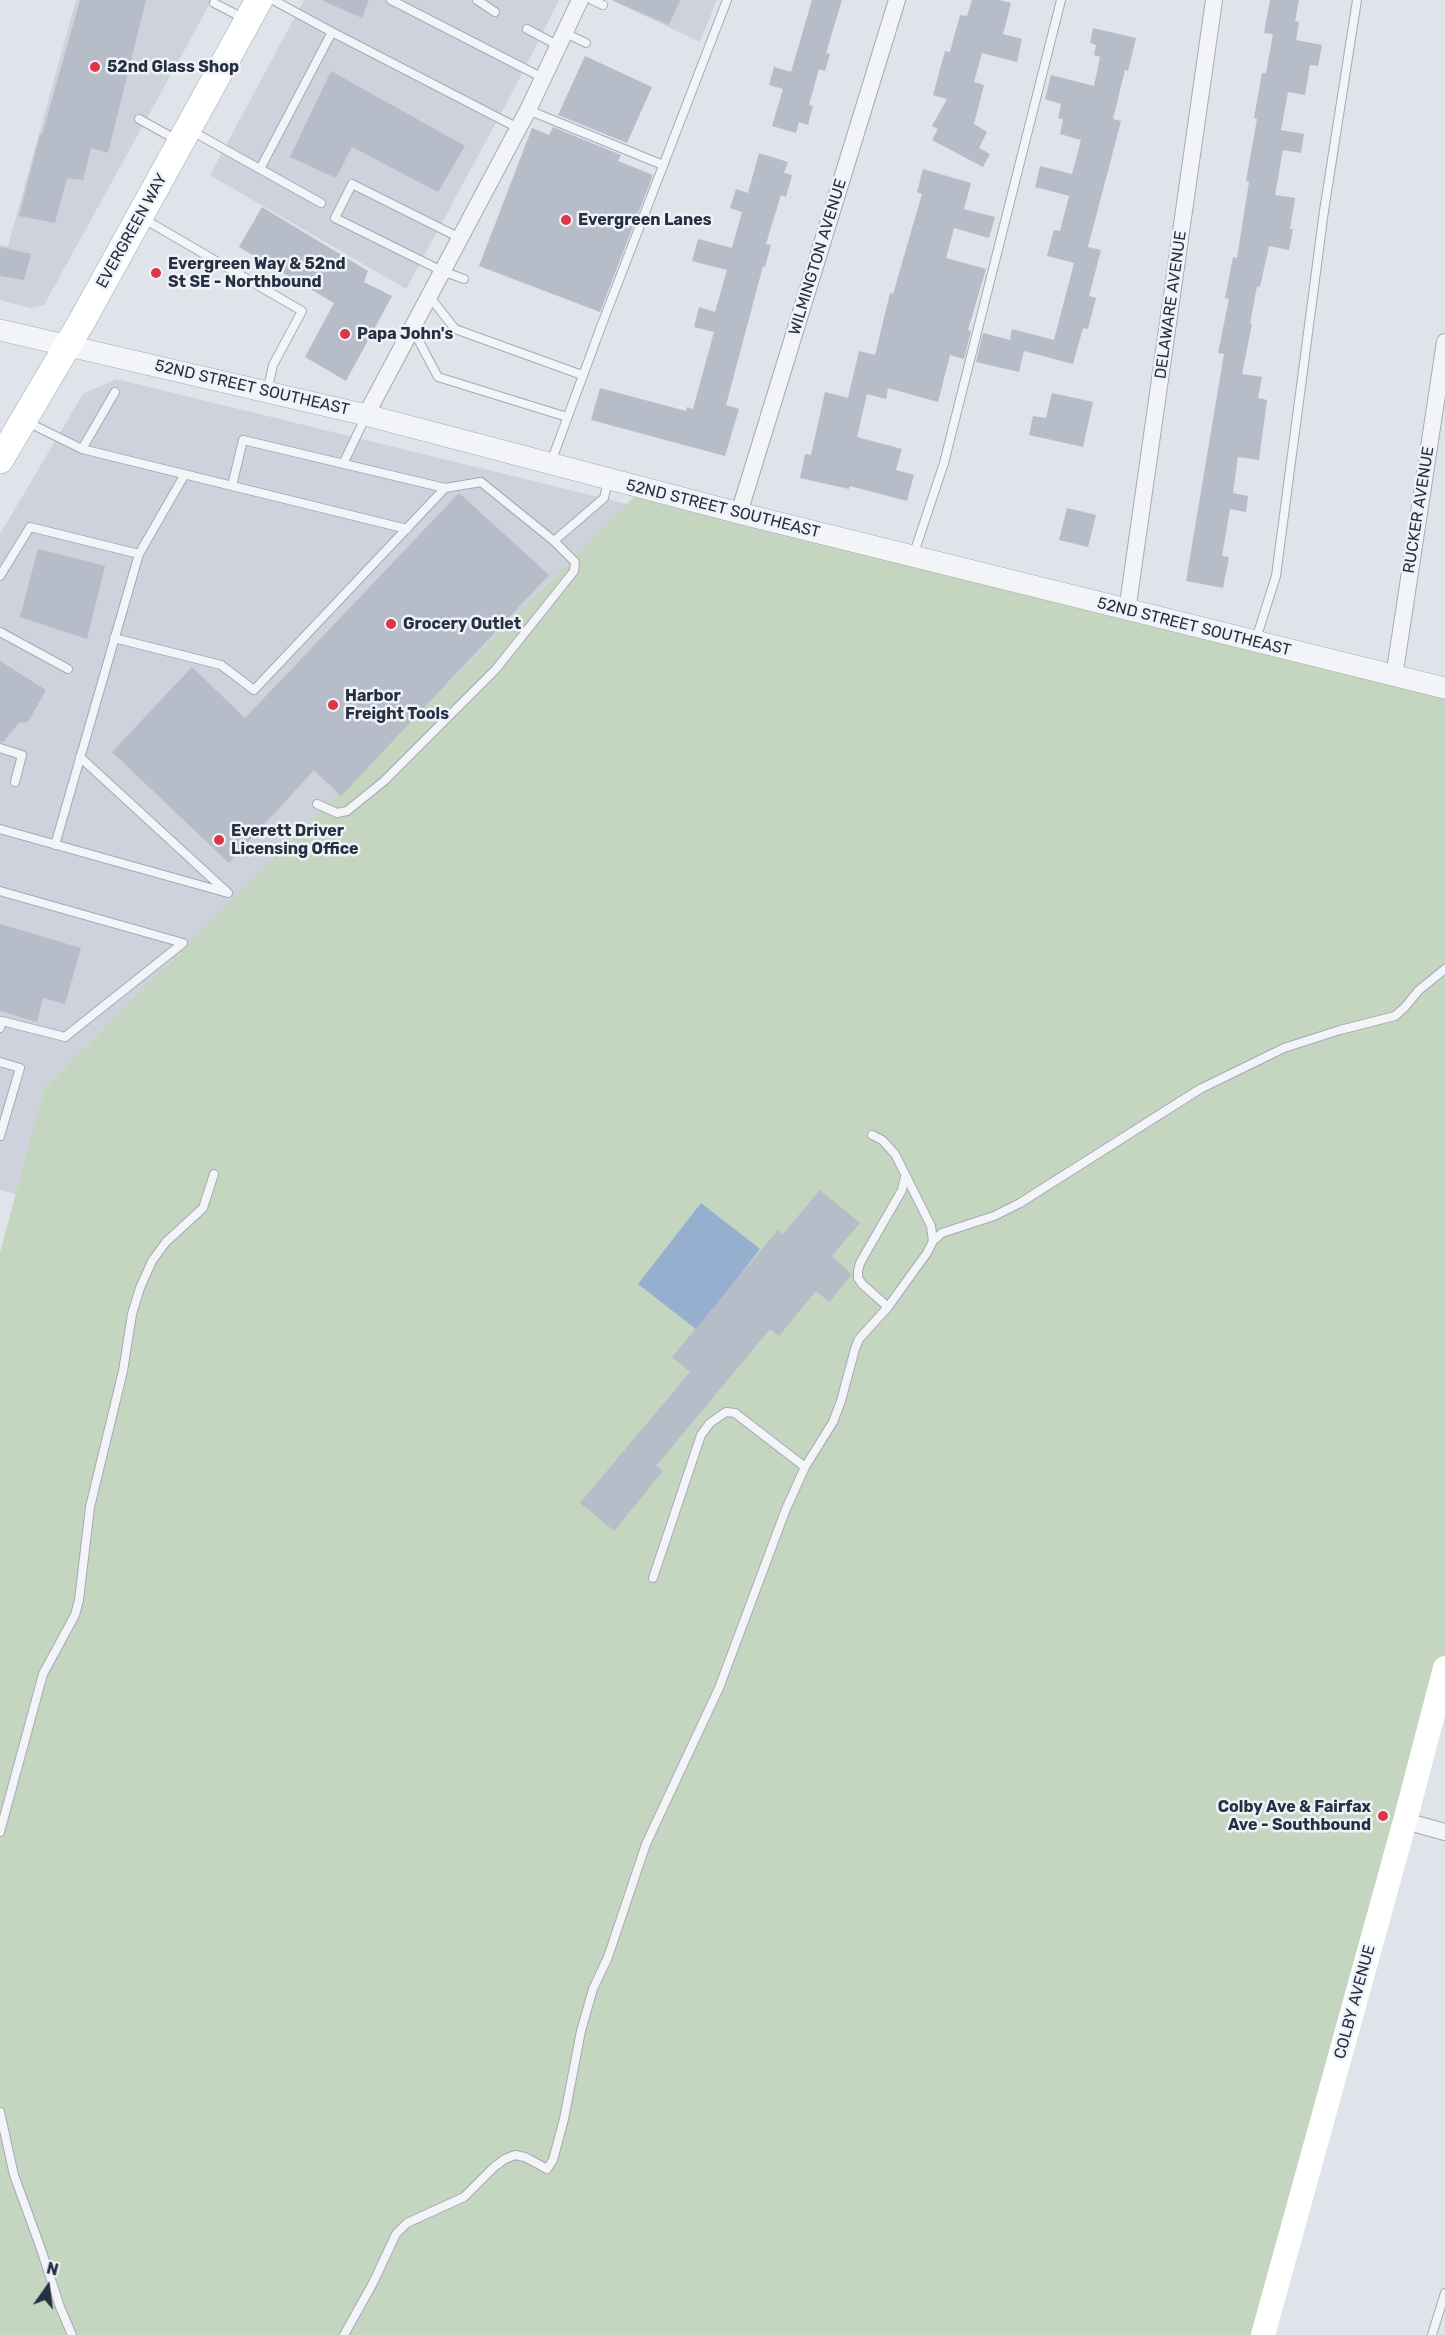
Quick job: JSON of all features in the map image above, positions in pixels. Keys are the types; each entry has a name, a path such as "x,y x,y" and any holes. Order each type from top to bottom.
{"main road":[{"name":"EVERGREEN WAY","path":"0,460 67,347 254,10"},
{"name":"COLBY AVENUE","path":"1263,2335 1445,1668"}],"street":[{"path":"366,414 528,110 580,0"},
{"name":"WILMINGTON AVENUE","path":"739,513 897,0"},
{"name":"DELAWARE AVENUE","path":"1127,611 1214,0"},
{"name":"52ND STREET SOUTHEAST","path":"0,330 366,414 739,513 1445,688"},
{"name":"RUCKER AVENUE","path":"1394,677 1445,342"},
{"path":"1405,1821 1445,1832"}],"lane":[{"path":"273,0 518,128"},
{"path":"391,0 543,78"},
{"path":"477,0 495,12"},
{"path":"592,0 603,5"},
{"path":"551,464 582,375 727,0"},
{"path":"913,557 944,463 1061,0"},
{"path":"1255,642 1276,576 1324,211 1357,0"},
{"path":"214,3 254,10"},
{"path":"527,29 586,43"},
{"path":"260,169 332,32"},
{"path":"528,110 663,165"},
{"path":"139,119 186,136 260,169 321,203"},
{"path":"460,238 352,184 334,218 442,272 464,279"},
{"path":"140,217 302,311 273,365 267,392"},
{"path":"429,296 455,329 582,375"},
{"path":"412,328 438,377 567,417"},
{"path":"82,449 115,392"},
{"path":"343,464 366,414"},
{"path":"24,420 82,449 407,529"},
{"path":"232,486 243,440 445,488 481,482 554,541 575,562 574,570 496,669 384,781 347,811 337,813 317,804"},
{"path":"55,845 139,554 185,474"},
{"path":"554,541 604,498 609,479"},
{"path":"114,639 221,665 254,690 445,488"},
{"path":"0,576 30,527 139,554"},
{"path":"0,632 68,669"},
{"path":"0,748 22,755 15,782"},
{"path":"0,829 228,893 80,757"},
{"path":"0,891 183,943 65,1037 2,1021 0,1028"},
{"path":"344,2335 374,2283 396,2234 407,2223 464,2197 505,2159 515,2155 525,2157 548,2169 553,2160 564,2119 580,2031 646,1844 719,1688 786,1509 805,1467 832,1422 859,1339 888,1306 927,1253 933,1241 942,1233 994,1216 1020,1203 1089,1157 1151,1122 1210,1084 1284,1048 1395,1016 1419,990 1445,969"},
{"path":"0,1062 20,1068 0,1136"},
{"path":"872,1136 882,1140 895,1154 930,1226 933,1241"},
{"path":"0,1832 43,1674 75,1615 79,1600 90,1507 123,1371 132,1314 140,1288 152,1261 166,1242 203,1208 214,1174"},
{"path":"888,1306 861,1284 858,1271 860,1263 902,1190 905,1176"},
{"path":"653,1578 701,1435 710,1423 726,1412 735,1413 805,1467"},
{"path":"0,2112 14,2175 72,2335"},
{"path":"1432,2335 1445,2293"}],"shaded area":[{"path":"76,0 212,0 44,305 30,308 0,300 0,245 8,246"},
{"path":"304,0 559,0 512,93 406,289 210,175"},
{"path":"611,0 717,0 700,42"},
{"path":"116,379 627,504 44,1088 16,1194 0,1190 0,534 83,394"}],"green space":[{"path":"643,488 1445,688 1445,1668 1263,2335 0,2335 0,1253 44,1088"}],"water":[{"path":"701,1203 760,1249 697,1330 638,1284"}],"building":[{"name":"52nd Glass Shop","path":"80,0 146,0 108,153 91,148 83,180 67,178 55,223 19,216 40,134 42,135"},
{"path":"321,0 369,0 362,18"},
{"path":"612,0 680,0 669,25"},
{"path":"812,0 842,0 826,53 830,54 825,71 819,69 809,105 813,106 808,125 799,122 796,133 772,126 783,89 769,85 774,67 791,72"},
{"path":"972,0 1000,0 1011,3 1003,34 1022,39 1017,62 982,53 974,82 984,85 974,124 987,132 979,148 990,154 983,167 932,140 938,129 932,126 947,99 933,95 945,51 950,52 960,15 967,16"},
{"path":"1270,0 1299,0 1295,21 1299,22 1296,40 1322,45 1318,66 1310,65 1305,95 1288,92 1281,130 1304,134 1301,153 1283,150 1275,195 1295,198 1290,229 1293,229 1289,250 1269,246 1260,287 1257,286 1242,374 1262,377 1258,398 1267,400 1259,460 1238,457 1233,493 1248,496 1246,512 1230,509 1222,556 1229,557 1223,588 1186,581 1224,354 1218,353 1229,299 1225,298 1233,257 1237,258 1249,182 1246,181 1257,119 1254,118 1262,73 1266,73 1273,34 1264,33"},
{"path":"1093,28 1136,38 1128,71 1125,70 1113,119 1121,121 1088,247 1101,250 1089,296 1096,298 1088,329 1083,328 1073,364 1024,351 1019,372 976,362 983,333 1010,340 1012,329 1054,340 1074,263 1047,256 1054,230 1060,231 1069,196 1035,187 1040,166 1072,174 1081,140 1060,134 1063,119 1058,118 1061,104 1045,99 1051,75 1094,86 1100,57 1094,55 1096,45 1090,43"},
{"path":"585,56 652,87 627,143 558,115"},
{"path":"331,71 465,146 438,192 352,147 336,178 290,157"},
{"name":"Evergreen Lanes","path":"553,127 621,155 618,161 653,175 600,312 479,266 532,128 549,135"},
{"path":"759,153 788,162 784,173 792,175 786,197 781,195 766,244 771,245 765,267 763,266 726,405 739,409 725,456 591,420 600,388 686,411 687,407 693,409 714,332 694,327 699,307 715,312 727,270 692,261 698,239 732,248 742,212 730,208 736,189 748,193"},
{"path":"923,169 971,183 964,209 995,217 989,238 954,228 946,258 986,269 968,330 971,331 964,359 950,355 938,402 888,388 886,399 867,394 857,437 902,449 896,470 914,475 907,501 850,486 849,489 800,478 805,454 811,455 825,392 848,398 859,351 875,355 890,293 893,294 922,194 917,192"},
{"path":"262,207 368,271 364,282 392,296 346,381 305,357 334,303 239,247"},
{"path":"0,247 31,254 24,280 0,276"},
{"path":"1052,393 1093,402 1083,447 1029,435 1033,416 1046,418"},
{"path":"459,493 549,575 341,796 314,770 229,863 112,752 192,667 245,718"},
{"path":"1067,508 1096,515 1088,547 1059,540"},
{"path":"38,549 105,566 87,639 20,617"},
{"path":"0,661 46,690 28,722 19,723 3,742 0,742"},
{"path":"0,924 81,948 65,1004 43,998 37,1022 0,1011"},
{"path":"820,1190 860,1223 832,1256 852,1275 829,1302 816,1291 779,1336 770,1329 656,1466 663,1471 614,1531 580,1503 690,1372 672,1357 778,1230 783,1234"}],"place":[{"name":"52nd Glass Shop","path":"95,67"},
{"name":"Evergreen Lanes","path":"566,220"},
{"name":"Evergreen Way & 52nd St SE - Northbound","path":"156,273"},
{"name":"Papa John's","path":"345,334"},
{"name":"Grocery Outlet","path":"391,624"},
{"name":"Harbor Freight Tools","path":"333,705"},
{"name":"Everett Driver Licensing Office","path":"219,840"},
{"name":"Colby Ave & Fairfax Ave - Southbound","path":"1383,1816"}]}
